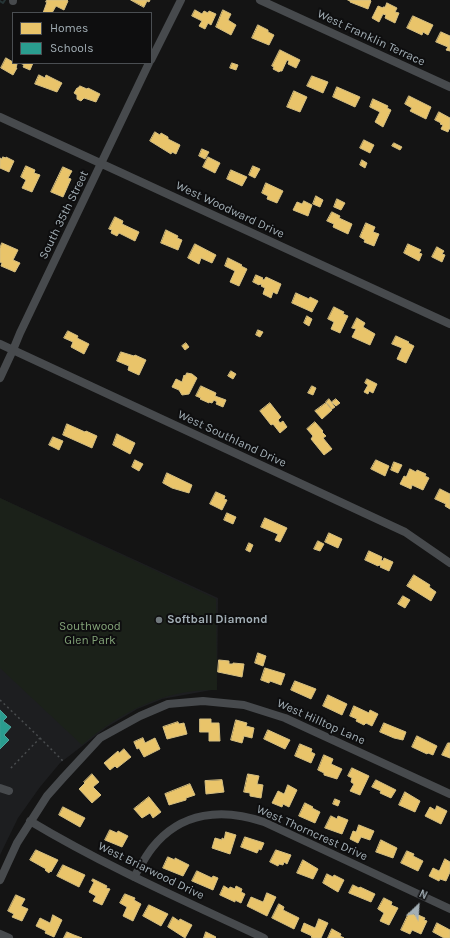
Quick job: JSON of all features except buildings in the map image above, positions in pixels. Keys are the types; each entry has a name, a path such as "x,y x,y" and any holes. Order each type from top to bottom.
{"street":[{"path":"152,58 181,0"},
{"name":"West Franklin Terrace","path":"260,0 450,87"},
{"name":"South 35th Street","path":"0,378 149,64"},
{"name":"West Woodward Drive","path":"0,117 450,324"},
{"name":"West Southland Drive","path":"0,344 404,532 450,563"},
{"name":"West Hilltop Lane","path":"0,880 17,843 47,796 100,738 140,716 168,704 203,701 244,705 285,718 450,794"},
{"path":"0,788 9,791"},
{"name":"West Thorncrest Drive","path":"134,877 153,847 174,828 201,816 230,814 247,816 264,822 450,909"},
{"name":"West Briarwood Drive","path":"30,821 65,843 264,938"},
{"path":"0,934 9,938"}],"path":[{"path":"0,700 64,762"},
{"path":"10,769 40,738"}],"shaded area":[{"name":"Southwood Glen Park","path":"0,498 218,598 217,689 162,699 137,709 107,727 60,763 40,787 18,818 0,855"}],"green space":[{"name":"Southwood Glen Park","path":"0,498 216,599 217,690 198,691 161,698 127,713 112,722 82,745 0,668"}],"waterway":[{"path":"0,1 3,3 5,0"}],"place":[{"name":"Softball Diamond","path":"159,620"}]}
